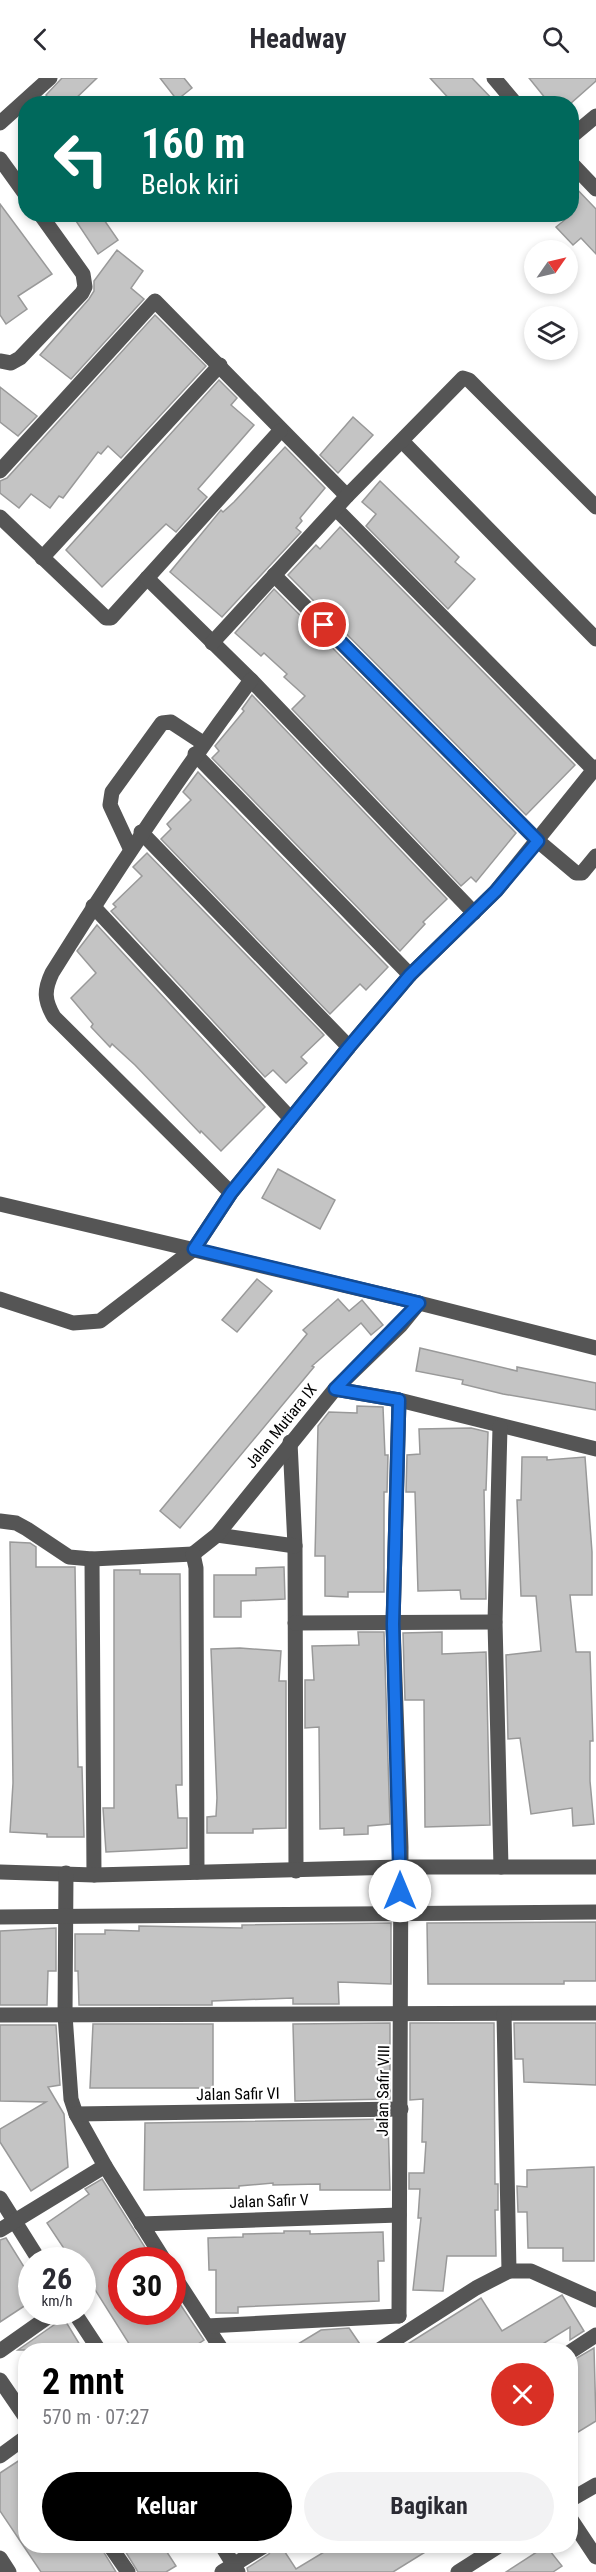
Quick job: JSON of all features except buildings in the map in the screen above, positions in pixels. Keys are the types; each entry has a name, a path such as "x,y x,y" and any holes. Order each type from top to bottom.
{"street":[{"path":"30,96 50,78"},
{"path":"494,78 509,96"},
{"path":"0,123 18,107"},
{"path":"579,130 596,116"},
{"path":"0,159 18,184"},
{"path":"579,171 596,189"},
{"path":"0,361 12,363 20,358 82,293 85,286 82,274 46,222"},
{"path":"0,471 152,302 159,303 280,431 347,496"},
{"path":"42,558 220,365"},
{"path":"212,643 347,496 458,380 465,378 596,507"},
{"path":"0,517 109,619 280,431"},
{"path":"402,441 596,639"},
{"path":"0,1299 73,1323 100,1322 194,1249 231,1193 349,1047 410,975 474,913 538,841 595,768 336,509"},
{"path":"274,575 538,841 576,873 582,873 596,856"},
{"path":"147,578 251,680 474,913"},
{"path":"231,1193 54,1017 48,1008 46,987 52,973 130,848 199,749 251,680"},
{"path":"130,848 110,805 115,788 162,723 171,722 199,749 410,975"},
{"path":"141,832 349,1047"},
{"path":"93,906 291,1119"},
{"path":"0,1204 419,1303 596,1348"},
{"name":"Jalan Mutiara IX","path":"193,1554 217,1535 335,1389 401,1325 419,1303"},
{"path":"335,1389 399,1400 500,1427 596,1449"},
{"name":"Jalan Safir VIII","path":"399,1400 393,1624 402,2016 399,2316"},
{"path":"500,1427 495,1622 501,1867"},
{"path":"290,1442 295,1546 296,1871"},
{"path":"0,1521 16,1523 69,1557 93,1559 193,1554 196,1568 197,1872"},
{"path":"217,1535 295,1546"},
{"path":"93,1559 94,1875"},
{"path":"295,1623 495,1622"},
{"path":"0,1872 94,1875 400,1867 596,1866"},
{"path":"66,1873 65,2014 71,2099 76,2115 105,2166 156,2247"},
{"path":"0,1917 596,1912"},
{"path":"0,2015 402,2016 596,2013"},
{"path":"504,2014 509,2271"},
{"name":"Jalan Safir VI","path":"76,2115 401,2109"},
{"path":"6,2226 105,2166"},
{"path":"0,2198 6,2226 26,2247"},
{"name":"Jalan Safir V","path":"141,2224 399,2215"},
{"path":"389,2343 476,2288 509,2271 531,2271 596,2300"},
{"path":"186,2294 218,2343"},
{"path":"207,2326 399,2316 408,2330"},
{"path":"0,2351 37,2325"},
{"path":"83,2325 94,2343"},
{"path":"578,2347 596,2335"},
{"path":"0,2380 18,2406"},
{"path":"0,2456 18,2443"},
{"path":"578,2495 596,2485"},
{"path":"578,2530 596,2557"},
{"path":"115,2553 128,2572"},
{"path":"225,2553 231,2570 254,2553"},
{"path":"458,2572 488,2553"},
{"path":"0,2558 9,2572"}],"route":[{"path":"324,625 538,841 496,891 410,975 349,1047 231,1193 194,1249 419,1303 401,1325 335,1389 399,1400 393,1624 401,1847 400,1891"}]}
